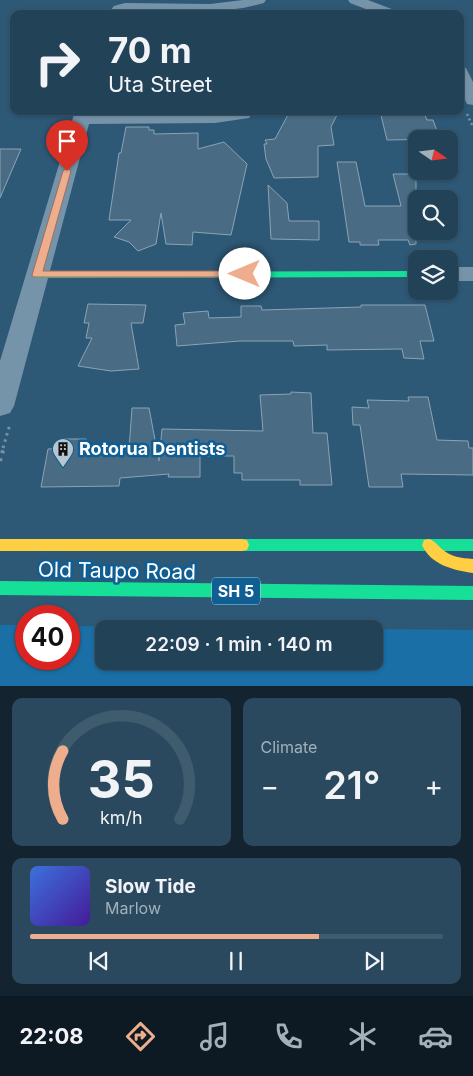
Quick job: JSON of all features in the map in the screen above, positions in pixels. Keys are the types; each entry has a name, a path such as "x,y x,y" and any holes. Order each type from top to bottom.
{"main road":[{"path":"37,275 408,274"},
{"path":"429,544 436,556 444,561 473,566"},
{"name":"Old Taupo Road","path":"0,546 473,545"},
{"name":"Old Taupo Road","path":"0,588 473,593"}],"street":[{"path":"143,10 239,6 259,0"},
{"path":"355,0 381,10"},
{"path":"464,80 473,100"},
{"path":"0,406 83,115 215,118 236,115"},
{"path":"458,274 473,274"}],"shaded area":[{"path":"0,625 15,625 15,670 80,670 80,626 95,626 95,670 383,670 383,629 473,630 473,686 0,686"}],"building":[{"path":"288,115 337,115 331,127 334,145 318,146 318,177 274,178 266,159 264,144 267,144 265,140 275,139"},
{"path":"381,115 425,115 427,120 433,120 437,130 408,130 408,140 387,140"},
{"path":"126,127 149,127 149,130 154,130 154,134 198,133 198,149 224,142 247,164 231,235 193,232 192,245 166,244 161,213 156,244 138,251 129,242 114,237 131,220 109,220 119,153 121,153"},
{"path":"0,149 21,149 0,198"},
{"path":"337,162 356,162 365,206 401,206 393,174 408,174 408,180 416,180 416,190 408,190 408,240 378,240 379,245 360,245 360,242 349,242"},
{"path":"268,185 287,203 289,221 319,221 319,240 271,239"},
{"path":"408,240 416,240 416,244 410,245"},
{"path":"88,304 146,305 143,323 131,323 139,369 111,371 78,366 92,338 86,338 89,323 84,323"},
{"path":"361,305 425,305 434,341 420,341 424,359 404,358 402,349 327,350 327,345 294,346 293,341 240,341 177,346 175,325 185,324 183,313 208,311 209,318 241,317 241,306 261,306 262,310 361,307"},
{"path":"291,392 311,393 313,433 327,433 332,485 300,485 300,480 242,480 242,473 234,473 234,456 200,456 200,477 168,477 169,474 120,478 119,486 41,487 48,449 63,448 64,439 86,439 85,452 129,449 132,408 149,408 159,461 162,429 263,431 260,395 291,394"},
{"path":"408,397 428,397 437,440 468,441 469,448 473,448 473,475 401,474 403,487 369,487 360,425 353,425 352,407 369,408 367,400 409,401"}],"traffic: fast":[{"path":"37,275 408,274"},
{"path":"242,545 473,545"},
{"path":"0,588 473,593"}],"traffic: slow":[{"path":"0,545 242,545"},
{"path":"429,545 443,559 473,566"}],"place":[{"name":"Rotorua Dentists","path":"63,468"}],"route":[{"path":"67,171 37,275 245,274"}]}
